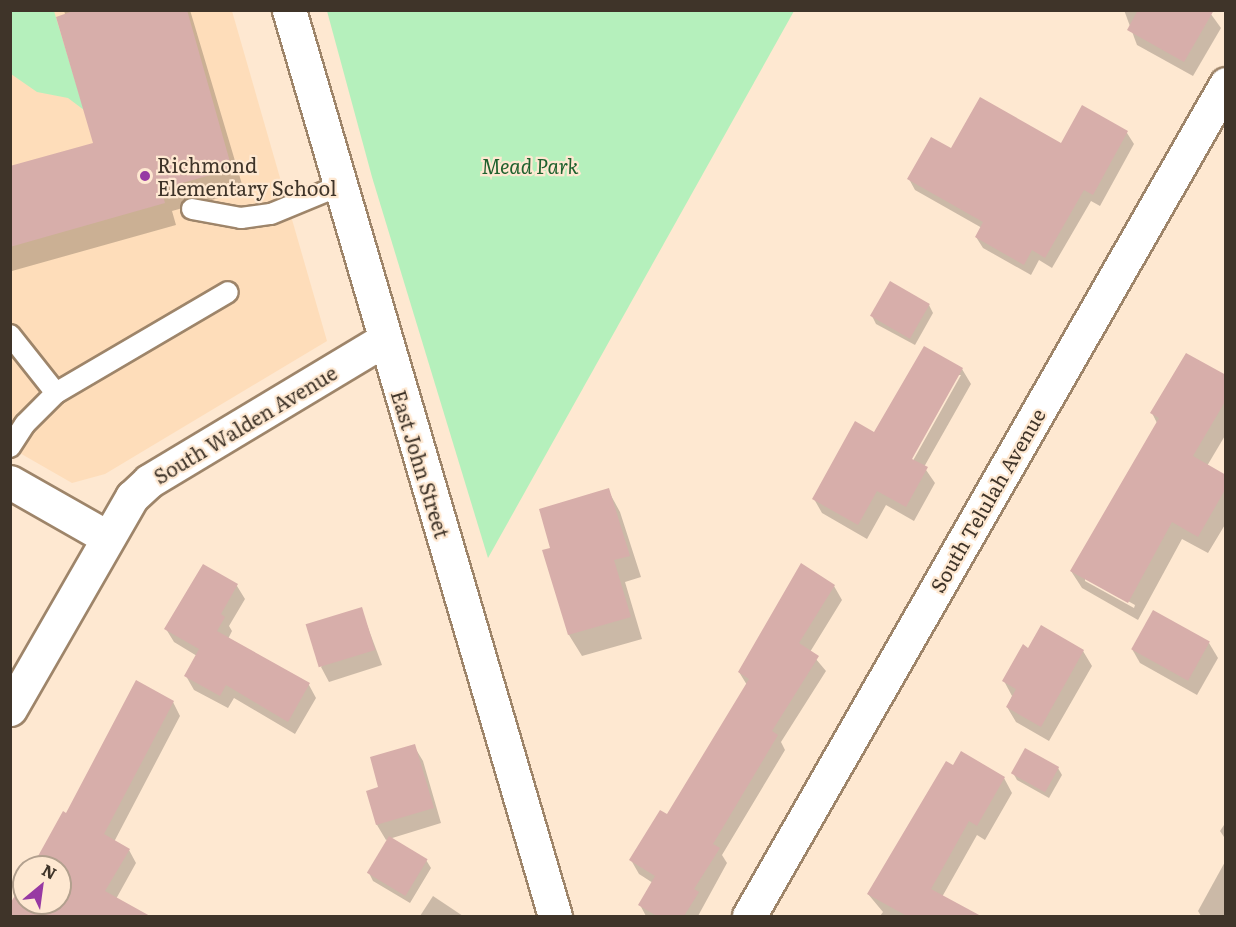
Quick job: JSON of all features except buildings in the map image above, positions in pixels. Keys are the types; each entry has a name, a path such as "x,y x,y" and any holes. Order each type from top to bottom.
{"street":[{"name":"East John Street","path":"290,10 384,340 555,916"},
{"name":"South Telulah Avenue","path":"749,916 1226,84"},
{"name":"South Walden Avenue","path":"10,709 132,497 149,481 384,340"},
{"path":"10,482 107,537"}],"lane":[{"path":"192,209 242,218 271,214 339,186"},
{"path":"10,447 25,424 56,393 228,292"},
{"path":"10,335 56,393"}],"shaded area":[{"name":"Richmond Elementary School","path":"11,11 232,11 327,341 105,474 72,483 11,448"}],"green space":[{"path":"11,11 54,11 84,110 68,98 37,92 11,74"},
{"name":"Mead Park","path":"327,11 794,11 488,558 372,177"}],"place":[{"name":"Richmond Elementary School","path":"145,176"}]}
